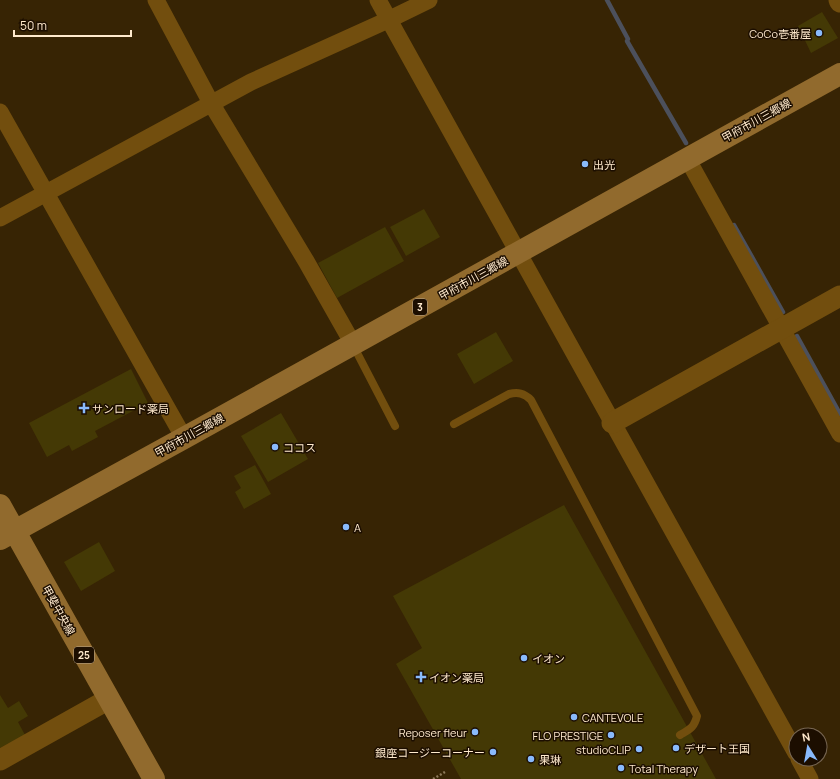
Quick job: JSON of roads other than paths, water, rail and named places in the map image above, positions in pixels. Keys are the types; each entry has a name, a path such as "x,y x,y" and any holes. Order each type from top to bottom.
{"main road":[{"name":"甲府市川三郷線","path":"7,535 840,74"},
{"name":"甲斐中央線","path":"0,504 7,535 109,699 154,779"}],"street":[{"path":"156,0 211,103 353,344"},
{"path":"378,0 788,739"},
{"path":"0,218 251,82 429,0"},
{"path":"0,112 184,438"},
{"path":"688,158 840,434"},
{"path":"612,423 840,296"},
{"path":"0,760 109,699"},
{"path":"803,767 810,779"}],"lane":[{"path":"353,344 395,426"},
{"path":"454,424 509,394 517,392 526,395 530,400 697,716 695,724 680,735"}],"waterway":[{"path":"607,0 628,39 627,41 686,143"},
{"path":"734,225 783,312"},
{"path":"797,336 840,414"}],"place":[{"name":"CoCo壱番屋","path":"819,33"},
{"name":"出光","path":"585,164"},
{"name":"サンロード薬局","path":"84,408"},
{"name":"ココス","path":"275,447"},
{"name":"A","path":"346,527"},
{"name":"イオン","path":"524,658"},
{"name":"イオン薬局","path":"421,677"},
{"name":"CANTEVOLE","path":"574,717"},
{"name":"Reposer fleur","path":"475,732"},
{"name":"FLO PRESTIGE","path":"611,735"},
{"name":"デザート王国","path":"676,748"},
{"name":"studioCLIP","path":"639,749"},
{"name":"銀座コージーコーナー","path":"493,752"},
{"name":"果琳","path":"531,759"},
{"name":"Total Therapy","path":"621,768"}]}
